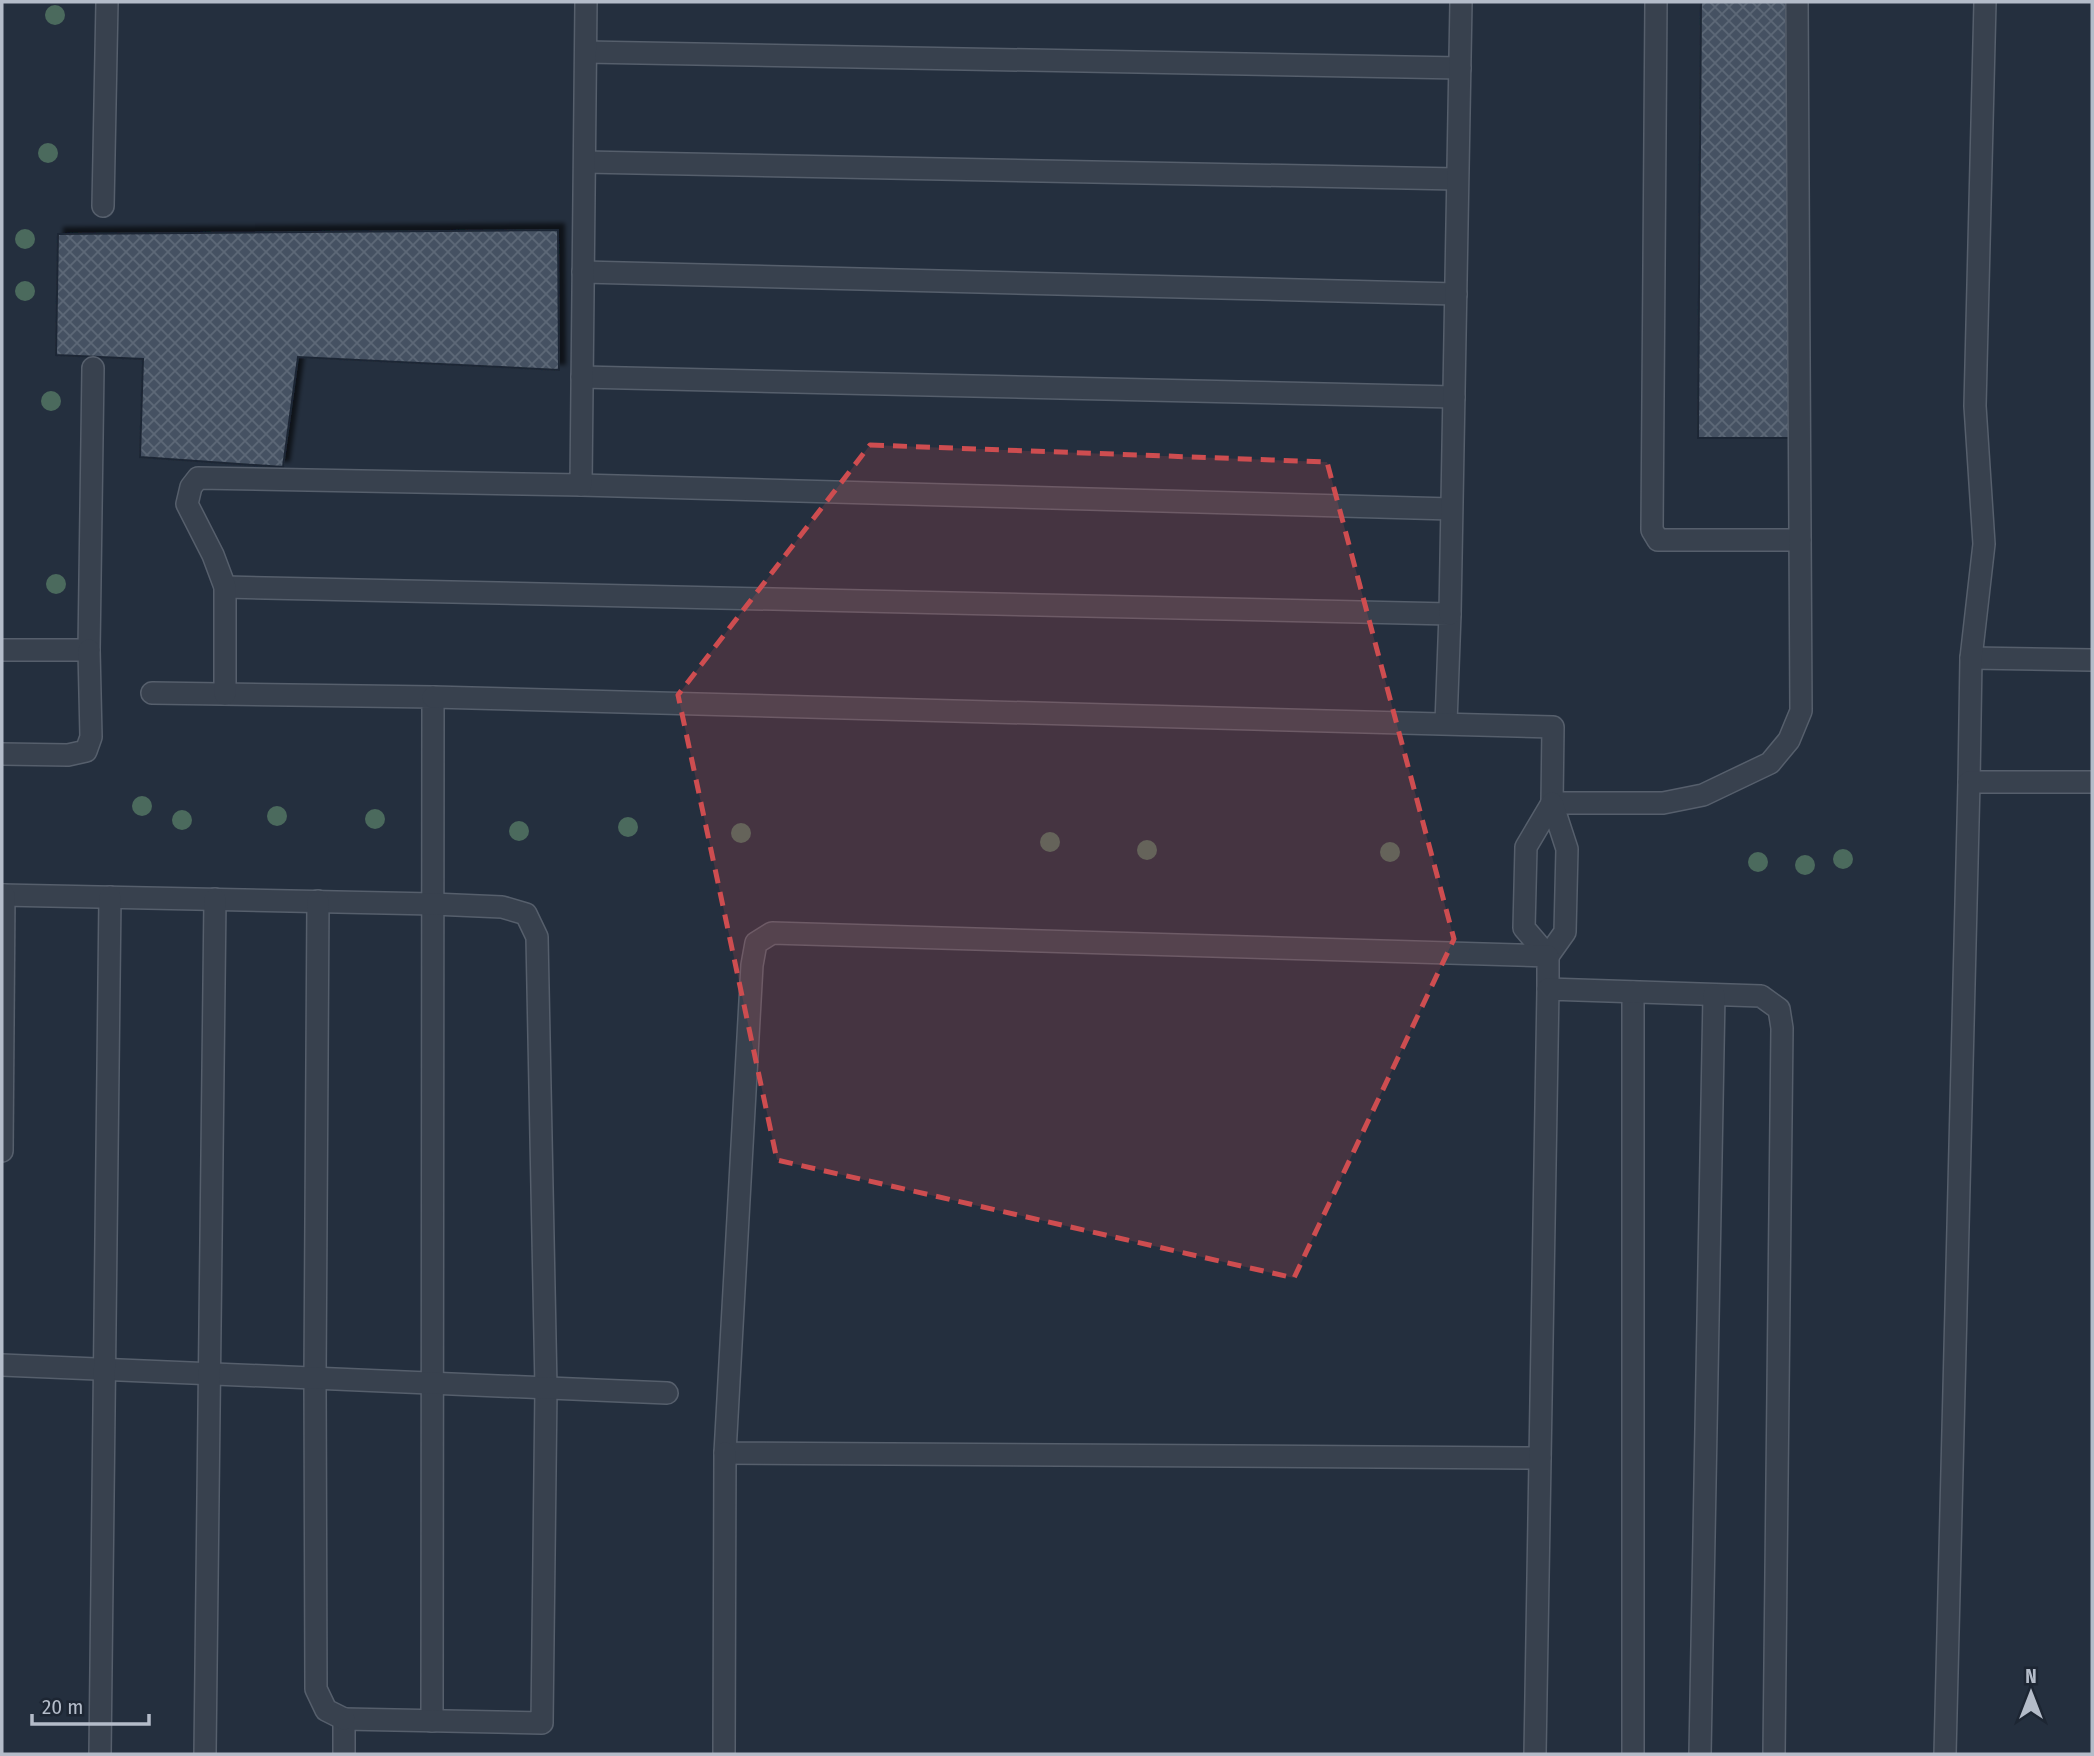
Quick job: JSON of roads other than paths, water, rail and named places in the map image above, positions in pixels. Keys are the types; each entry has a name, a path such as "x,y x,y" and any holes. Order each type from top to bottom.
{"lane":[{"path":"103,206 107,2"},
{"path":"581,485 586,2"},
{"path":"1446,723 1461,2"},
{"path":"1656,2 1652,530 1658,540 1800,540"},
{"path":"1552,803 1663,803 1703,795 1770,763 1789,740 1801,711 1797,2"},
{"path":"1945,1754 1971,658 1983,544 1975,406 1985,2"},
{"path":"586,52 1460,68"},
{"path":"584,162 1457,179"},
{"path":"583,272 1456,294"},
{"path":"2,754 68,755 86,751 91,737 89,650 93,368"},
{"path":"582,377 1454,397"},
{"path":"225,694 225,587 213,555 187,504 191,487 198,478 581,485 1451,509"},
{"path":"225,587 1450,614"},
{"path":"2,650 89,650"},
{"path":"1971,658 2092,660"},
{"path":"152,693 433,697 1553,727 1552,803 1567,849 1566,918 1565,932 1548,956 1535,1754"},
{"path":"432,1721 433,697"},
{"path":"1969,782 2092,782"},
{"path":"1548,956 1524,928 1525,847 1552,803"},
{"path":"2,1151 3,895 318,901 433,904 502,907 526,914 537,937 546,1388 542,1723 344,1719 326,1710 316,1689 318,901"},
{"path":"100,1754 110,897"},
{"path":"205,1754 215,899"},
{"path":"724,1754 725,1453 752,965 756,943 772,933 1548,956"},
{"path":"1548,989 1761,996 1779,1009 1783,1028 1774,1754"},
{"path":"1633,992 1633,1754"},
{"path":"1700,1754 1714,995"},
{"path":"2,1365 667,1393"},
{"path":"725,1453 1541,1458"},
{"path":"344,1719 344,1754"}]}
